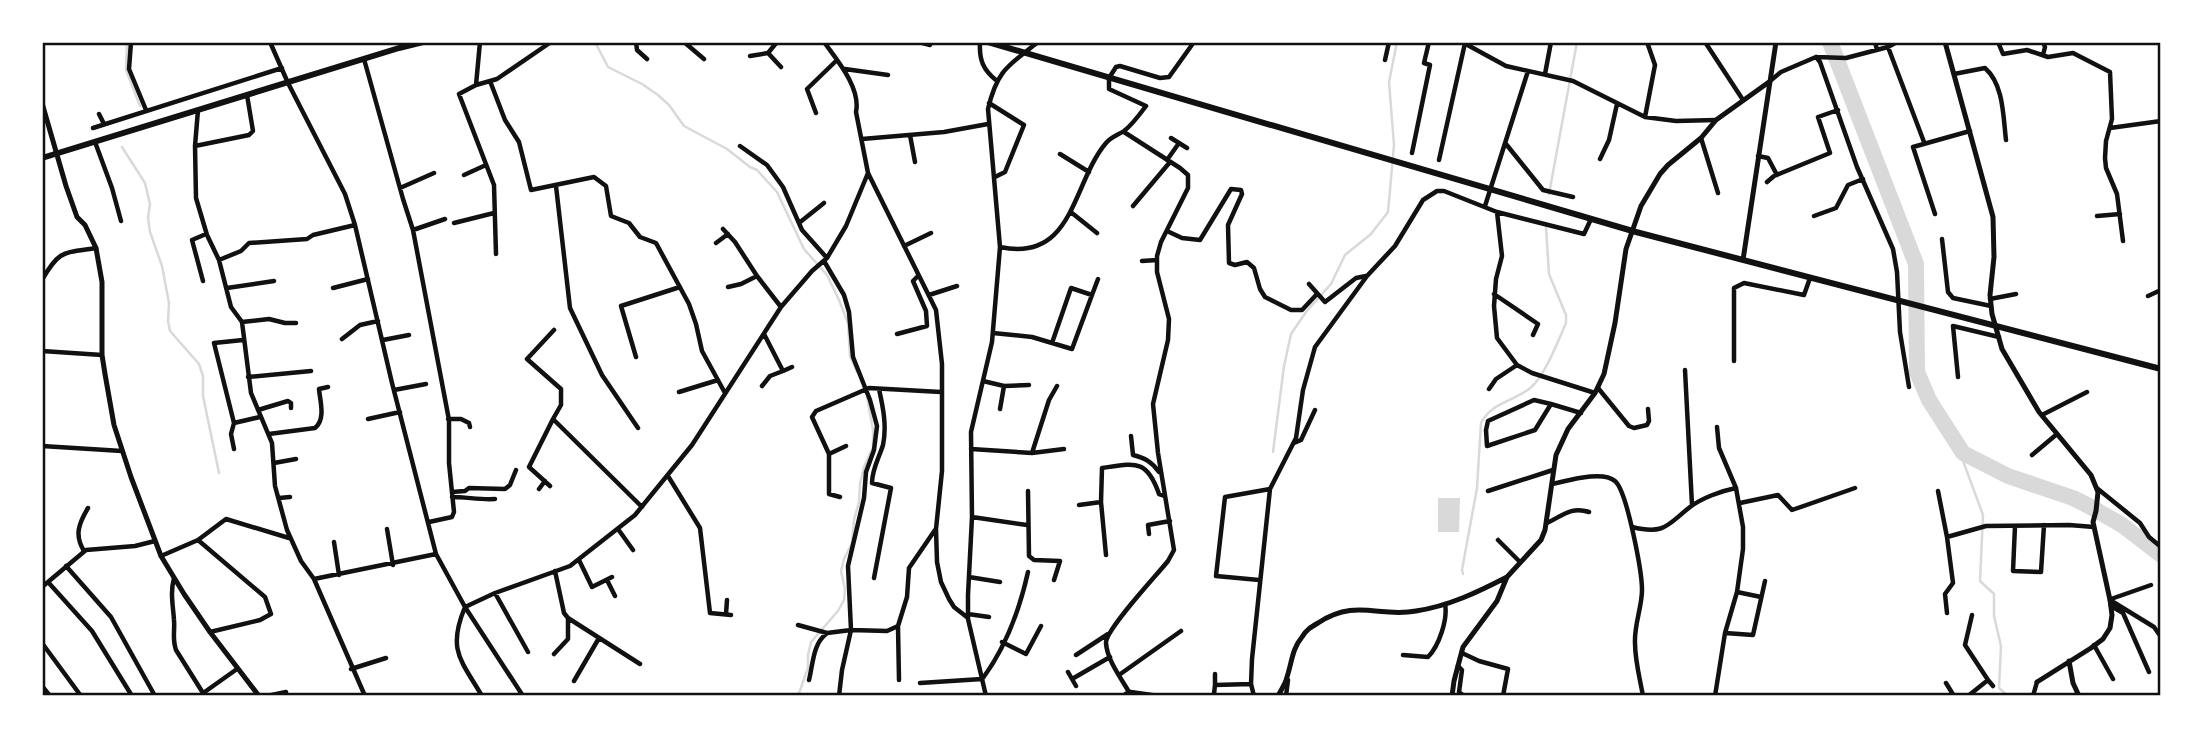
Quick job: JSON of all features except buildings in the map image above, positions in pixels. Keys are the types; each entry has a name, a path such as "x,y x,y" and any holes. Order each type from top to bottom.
{"main road":[{"path":"42,158 364,59 398,45 423,42"},
{"path":"988,42 1512,197 1880,297 2161,369"}],"street":[{"path":"131,42 129,69 145,110"},
{"path":"271,42 288,83 345,194 355,225 436,554 465,607 523,696"},
{"path":"476,85 480,42"},
{"path":"496,254 494,185 459,94 476,85 497,79 551,42"},
{"path":"636,42 637,50 647,59"},
{"path":"684,42 704,59"},
{"path":"750,56 768,52 777,42"},
{"path":"824,42 845,69 858,106 856,112 868,173 936,310 942,364 942,471 936,529 937,562 941,582 954,607 968,616 989,617"},
{"path":"919,42 929,45"},
{"path":"980,42 983,66 998,80"},
{"path":"986,696 968,616 972,517 971,432 993,333 1000,247 988,124 989,103 1003,70 1038,42"},
{"path":"1000,247 1012,250 1032,248 1055,234 1072,213 1089,172 1106,142 1124,132 1146,106 1109,89 1109,78 1116,68 1120,66 1160,78 1169,78 1194,42"},
{"path":"1385,60 1390,42"},
{"path":"1412,153 1430,65 1424,63 1429,42"},
{"path":"1645,117 1655,65 1647,42"},
{"path":"1705,42 1744,100"},
{"path":"1743,260 1776,42"},
{"path":"1875,42 1877,50"},
{"path":"1452,696 1462,653 1472,634 1497,601 1507,577 1541,540 1547,523 1553,470 1561,441 1597,391 1604,374 1626,249 1634,221 1660,173 1701,138 1716,120 1782,72 1818,57 1846,58 1897,42"},
{"path":"1945,42 1993,217 1991,302 2002,349 2042,415 2086,467 2097,490 2140,523 2149,537 2161,547"},
{"path":"1998,42 2003,54 2027,50 2048,57 2073,53 2110,72 2112,119 2105,158 2106,168 2118,194 2123,241"},
{"path":"2043,42 2043,55"},
{"path":"1439,160 1463,43 1506,66 1573,81 1645,117 1676,121 1716,120"},
{"path":"1545,74 1549,43"},
{"path":"1888,47 1924,142"},
{"path":"768,52 780,67"},
{"path":"1818,57 1857,167 1893,249 1900,332 1909,387"},
{"path":"364,59 413,230 449,419 449,463 454,512 452,517 429,523"},
{"path":"816,113 807,89 837,60"},
{"path":"93,128 282,68"},
{"path":"1954,74 1986,68 1989,71 1998,85 2006,140"},
{"path":"845,69 888,75"},
{"path":"1485,206 1528,71"},
{"path":"490,81 505,120 519,142 531,190 594,177 606,186 609,195 609,219 629,223 640,237 656,243 680,286 696,324 702,351 725,394"},
{"path":"195,146 249,135 253,131 247,95"},
{"path":"42,103 66,186 78,217 96,248 102,282 102,355 114,425 122,452 161,556 210,632 259,696"},
{"path":"989,103 1024,125 1005,172 995,177"},
{"path":"1600,159 1609,140 1617,104"},
{"path":"198,110 195,146 196,198 207,234 219,260 231,307 242,322 251,393 269,434 275,486 290,538 301,561 314,579 365,696"},
{"path":"1767,183 1777,175 1830,153 1818,117 1838,110"},
{"path":"99,114 104,124"},
{"path":"2110,128 2161,121"},
{"path":"862,139 944,132 988,124"},
{"path":"1935,214 1913,147 1969,131"},
{"path":"1076,654 1108,634 1174,550 1153,404 1168,340 1169,319 1157,272 1157,260 1161,242 1188,188 1188,175 1124,132"},
{"path":"910,135 915,162"},
{"path":"1171,138 1187,149"},
{"path":"1701,138 1718,193"},
{"path":"95,142 113,188 121,221"},
{"path":"1505,143 1543,190 1573,197"},
{"path":"1133,205 1179,144"},
{"path":"740,146 767,165 783,187 802,230 844,295 849,312 853,357 877,426 848,566 851,629 839,696"},
{"path":"1060,154 1089,172"},
{"path":"1758,156 1768,158 1777,175"},
{"path":"464,175 486,165"},
{"path":"400,188 434,173"},
{"path":"482,696 458,655 456,632 465,607 495,593 570,566 642,507 692,445 781,307 824,261 846,226 868,173"},
{"path":"1814,216 1836,208 1848,185 1863,179"},
{"path":"556,186 570,308 602,374 638,428"},
{"path":"1167,231 1182,238 1200,240 1231,189 1241,190 1242,194 1228,225 1229,263 1235,265 1247,262 1252,265 1265,297 1291,310 1302,310 1317,295"},
{"path":"1254,696 1251,684 1259,580 1270,489 1296,438 1303,390 1315,347 1367,276 1395,246 1423,200 1430,194 1444,191 1497,212 1584,234 1591,219"},
{"path":"799,223 824,203"},
{"path":"1497,212 1502,256 1494,294 1494,322 1497,338 1517,365 1547,378 1597,391 1629,426 1634,428 1647,425 1648,409"},
{"path":"454,223 495,213"},
{"path":"1072,213 1097,233"},
{"path":"2096,216 2120,214"},
{"path":"413,230 445,219"},
{"path":"219,260 240,251 249,243 307,239 313,235 355,225"},
{"path":"723,229 781,307"},
{"path":"904,246 930,233"},
{"path":"203,281 192,240 207,234"},
{"path":"716,243 728,234"},
{"path":"1942,239 1948,292 1953,298 1991,302 2015,294"},
{"path":"42,280 56,258 64,253 96,248"},
{"path":"1142,261 1157,260"},
{"path":"728,287 757,276"},
{"path":"897,334 927,326 926,311 913,281 918,276"},
{"path":"1309,284 1325,302 1356,278 1367,276"},
{"path":"1734,361 1734,288 1744,283 1804,295 1810,278"},
{"path":"333,288 368,279"},
{"path":"993,333 1032,337 1072,349 1098,279"},
{"path":"227,288 274,281"},
{"path":"636,356 621,306 680,286"},
{"path":"929,295 957,286"},
{"path":"1052,343 1071,288 1092,295"},
{"path":"2148,296 2161,290"},
{"path":"1494,294 1538,324 1533,335"},
{"path":"242,322 269,318 296,323"},
{"path":"342,339 360,325 378,321"},
{"path":"1958,377 1952,326 1999,337"},
{"path":"539,489 547,483 529,467 561,405 561,390 527,359 554,330"},
{"path":"764,334 782,371"},
{"path":"383,341 409,335"},
{"path":"234,449 231,434 234,423 214,343 243,340"},
{"path":"42,351 102,355"},
{"path":"1489,389 1496,379 1517,365"},
{"path":"1957,366 1967,365"},
{"path":"762,386 770,376 792,367"},
{"path":"1685,370 1692,506"},
{"path":"248,377 311,372"},
{"path":"679,392 718,380"},
{"path":"269,434 315,428 319,424 322,418 318,382"},
{"path":"983,382 1004,386 1029,384"},
{"path":"394,390 426,384"},
{"path":"1000,409 1004,386"},
{"path":"1031,453 1049,400 1057,386"},
{"path":"318,388 328,387"},
{"path":"840,497 830,494 829,454 812,417 816,411 869,388 942,392"},
{"path":"874,578 891,488 872,483 872,473 883,442 885,424 879,389"},
{"path":"2042,415 2087,392"},
{"path":"1550,404 1535,430 1487,446 1488,421 1534,400 1550,404 1581,413"},
{"path":"258,410 288,401 291,408"},
{"path":"1293,443 1301,440 1315,410"},
{"path":"368,419 400,412"},
{"path":"234,423 260,417"},
{"path":"449,419 461,419 469,423 470,427"},
{"path":"553,419 642,507"},
{"path":"1715,696 1725,633 1737,592 1744,549 1740,503 1719,448 1717,427"},
{"path":"2032,455 2057,434"},
{"path":"1131,436 1133,455 1154,464 1162,476"},
{"path":"42,446 122,452"},
{"path":"829,454 846,446"},
{"path":"971,449 1031,453 1064,449"},
{"path":"274,463 296,459"},
{"path":"1106,555 1101,502 1102,468 1139,464 1149,471 1159,494 1166,496"},
{"path":"452,495 469,488 505,489 510,485 516,470"},
{"path":"1488,491 1553,470"},
{"path":"668,476 700,528 710,614 729,614 727,600"},
{"path":"1552,484 1604,476 1615,481 1620,489 1632,527 1642,592 1635,644 1643,696"},
{"path":"1632,527 1649,531 1671,526 1692,506 1736,488"},
{"path":"1740,503 1778,495 1792,510 1855,488"},
{"path":"1259,580 1216,576 1225,497 1270,489"},
{"path":"2034,696 2037,682 2103,639 2110,628 2110,603 2093,525 2097,490"},
{"path":"1028,491 1029,556 1034,559 1060,561 1054,580"},
{"path":"1938,491 1953,583 1945,594 1947,613"},
{"path":"452,495 472,496 480,500 495,499"},
{"path":"279,498 290,497"},
{"path":"1079,505 1101,502"},
{"path":"84,551 77,535 88,508"},
{"path":"1547,523 1575,509 1588,512"},
{"path":"972,517 1027,525"},
{"path":"161,556 198,540 226,519 290,538"},
{"path":"1149,534 1148,525 1170,522"},
{"path":"2015,526 2013,570 2041,572 2044,525"},
{"path":"1947,537 1986,526 2093,525"},
{"path":"387,528 393,565"},
{"path":"618,529 633,550"},
{"path":"899,680 898,626 907,597 909,568 936,529"},
{"path":"198,540 265,597 271,614 260,620 210,632"},
{"path":"1499,540 1520,562"},
{"path":"42,587 84,551 135,547 155,541"},
{"path":"334,542 339,575"},
{"path":"314,579 393,565 436,554"},
{"path":"579,560 592,587 609,578 615,596"},
{"path":"66,566 111,617 155,696"},
{"path":"555,571 564,613 568,618 640,664"},
{"path":"982,679 990,668 1022,600 1028,572"},
{"path":"1286,696 1291,658 1301,637 1328,616 1364,608 1406,613 1446,604 1507,577"},
{"path":"174,578 171,590 175,624 173,642 201,694 237,669"},
{"path":"969,578 1000,582"},
{"path":"1725,633 1753,635 1765,581"},
{"path":"48,582 92,631 132,696"},
{"path":"2110,603 2151,585"},
{"path":"1737,592 1761,597"},
{"path":"495,593 528,652"},
{"path":"2110,603 2154,627 2161,637"},
{"path":"2110,603 2123,613 2149,672"},
{"path":"1403,655 1428,657 1433,652 1447,614 1446,604"},
{"path":"1972,615 1965,645 1993,686"},
{"path":"554,653 568,639 568,618"},
{"path":"799,625 825,633 851,629 887,631 898,626"},
{"path":"1002,642 1026,654 1041,626"},
{"path":"1119,674 1181,631"},
{"path":"808,680 814,653 825,633"},
{"path":"1108,634 1106,642 1110,657 1126,694 1157,696"},
{"path":"574,681 599,638"},
{"path":"42,643 81,696"},
{"path":"2094,645 2113,679"},
{"path":"1462,653 1508,669 1503,696"},
{"path":"1072,679 1110,657"},
{"path":"351,669 386,658"},
{"path":"2069,661 2073,683 2079,696"},
{"path":"1458,666 1462,670 1459,692 1464,696"},
{"path":"1068,672 1076,686"},
{"path":"1214,694 1215,674"},
{"path":"1278,696 1287,677"},
{"path":"920,683 982,679"},
{"path":"1968,696 1988,680"},
{"path":"1946,683 1954,696"},
{"path":"1215,684 1251,684"},
{"path":"42,686 50,696"},
{"path":"267,696 286,692"}],"shaded area":[{"path":"1438,498 1460,498 1459,532 1438,532"}],"waterway":[{"path":"127,42 126,70 140,106"},
{"path":"595,42 608,67 658,95 684,126 727,149 757,170 777,192 804,249 827,275 839,300 848,323 850,356 857,372"},
{"path":"1273,452 1291,334 1331,284 1345,255 1371,234 1388,212 1394,145 1389,82 1397,42"},
{"path":"1549,194 1577,42"},
{"path":"1830,42 1916,264 1917,372 1929,400 1963,453 2008,476 2089,506 2122,525 2161,555"},
{"path":"122,147 145,183 150,204 150,232 162,266 169,303 170,331 199,364 203,376 203,396 219,473"},
{"path":"1463,574 1477,488 1481,423 1490,411 1535,384 1566,323 1566,315 1549,274 1546,227"},
{"path":"798,696 808,668 811,642 844,600 845,589 841,571 852,543 864,467 873,447 867,397"},
{"path":"1961,449 1983,515 1980,581 1994,594 1994,616 2001,646 1999,688 2008,696"}]}
